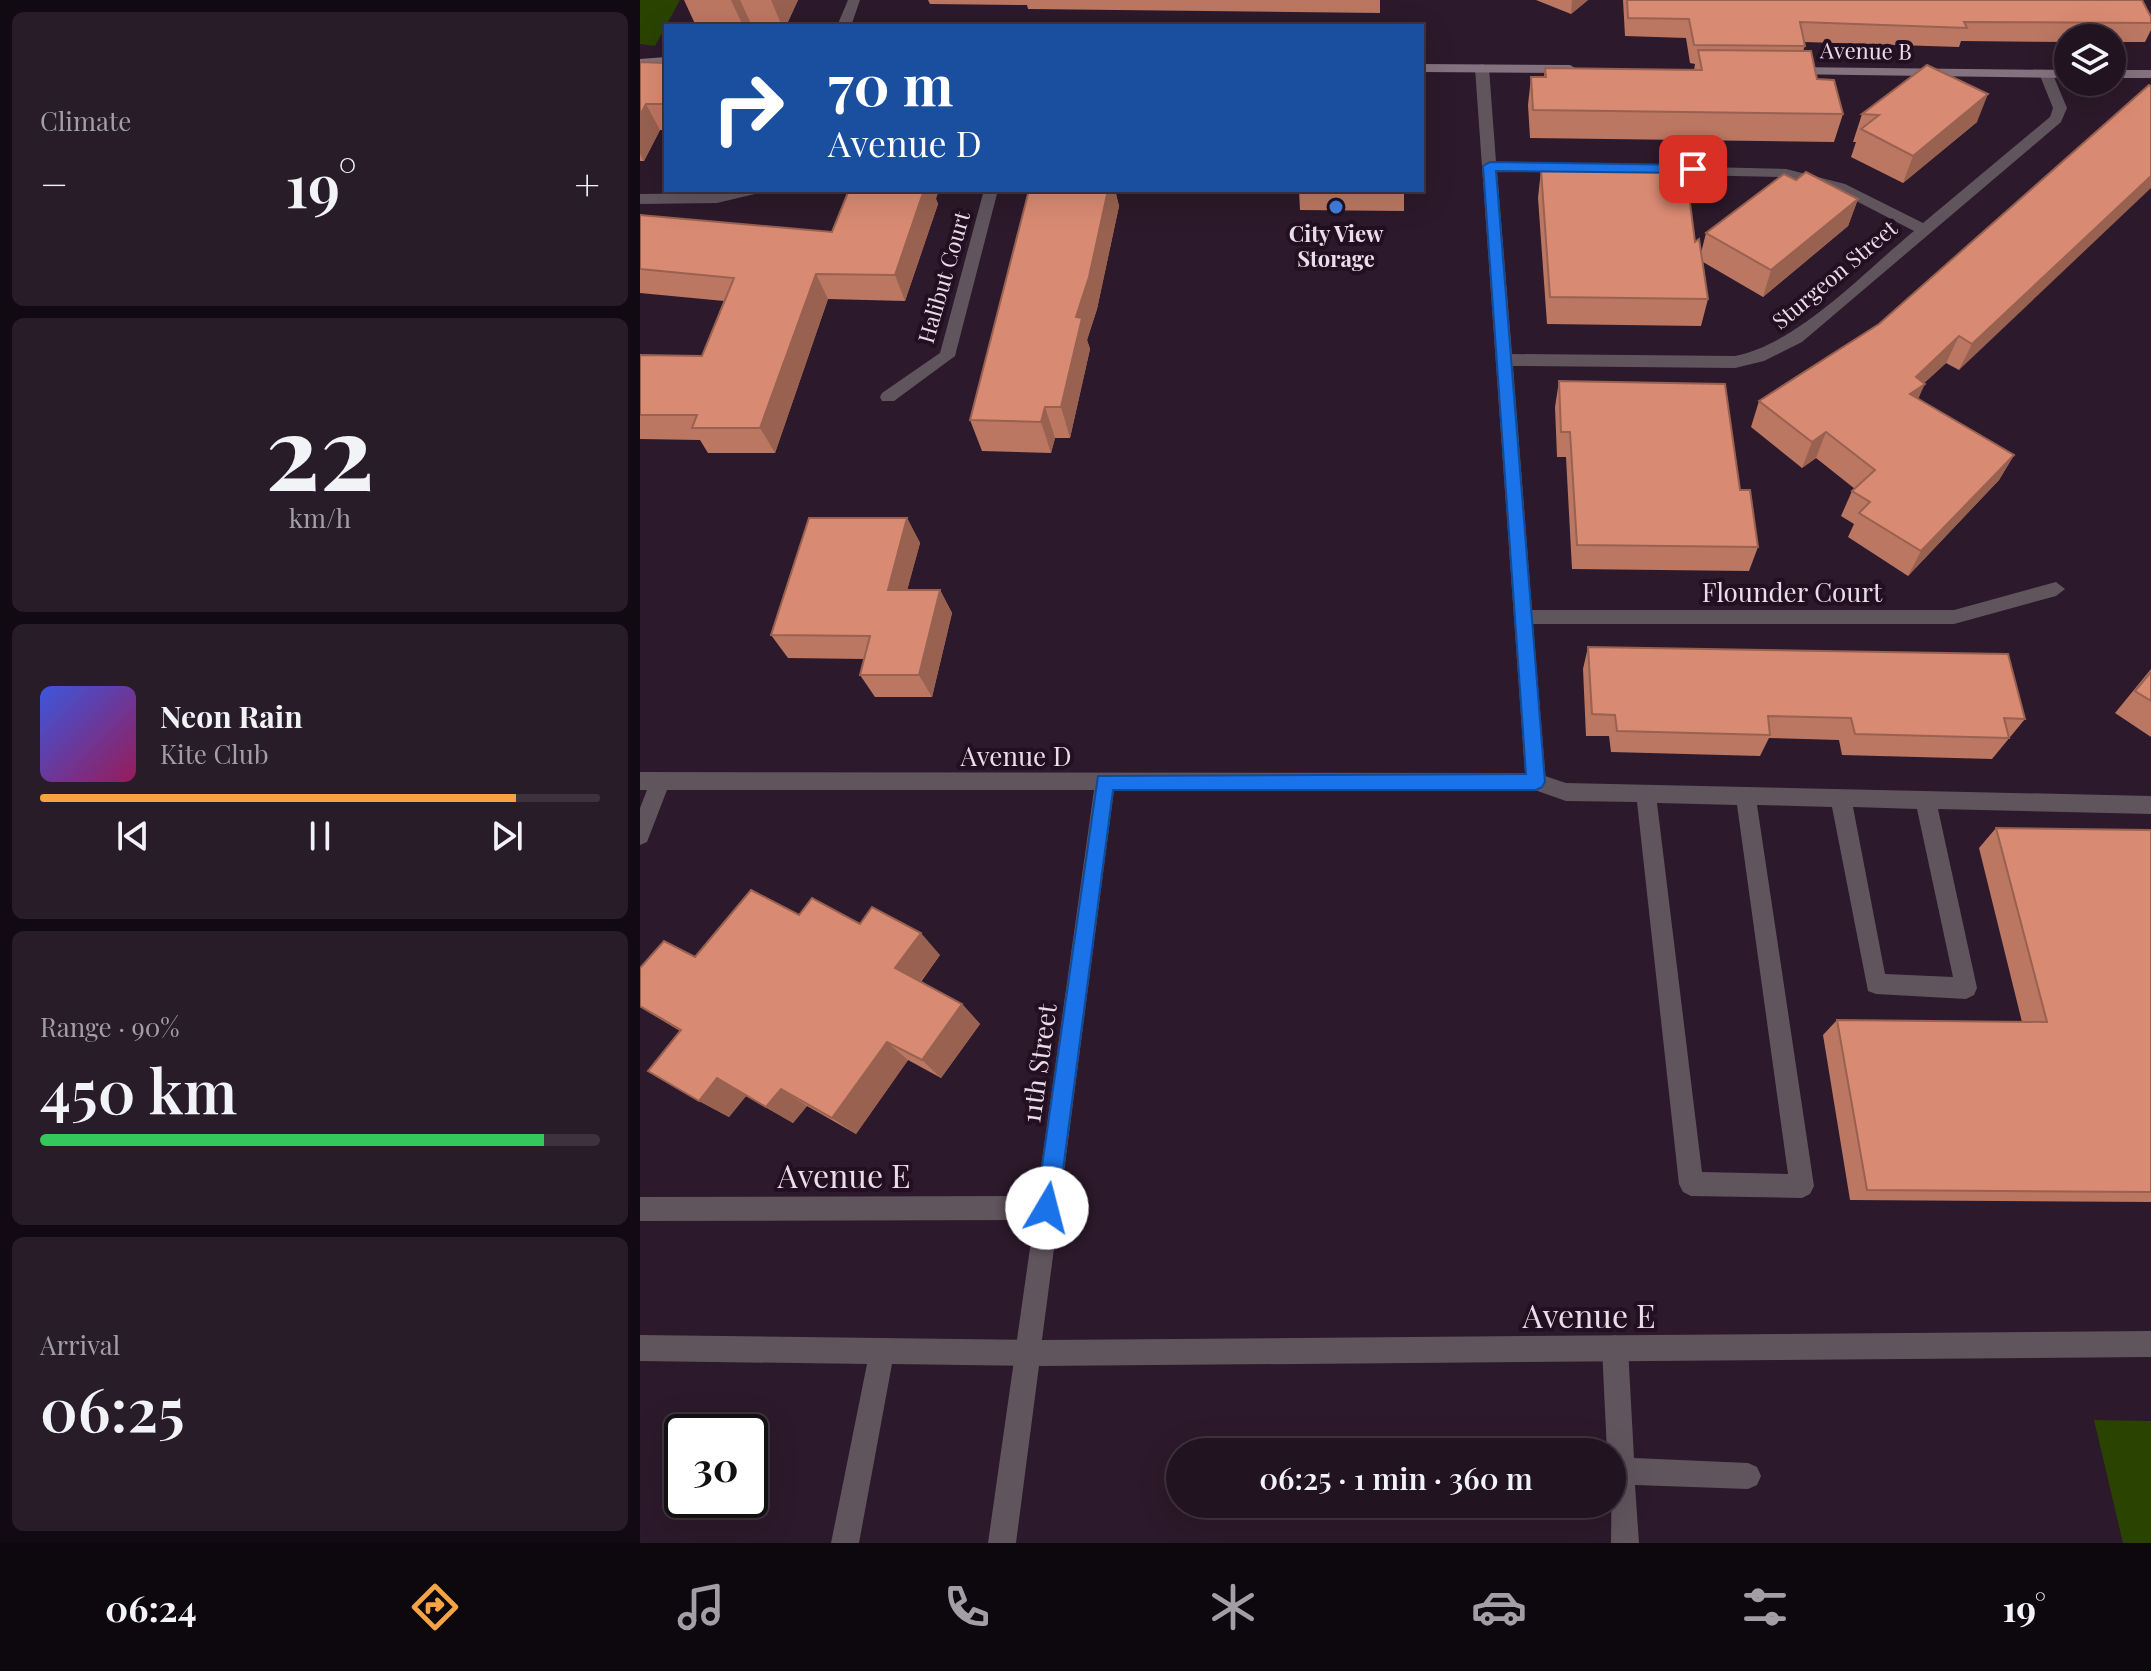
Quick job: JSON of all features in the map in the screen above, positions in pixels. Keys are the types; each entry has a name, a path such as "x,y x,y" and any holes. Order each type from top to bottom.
{"street":[{"path":"845,24 854,0"},
{"path":"640,63 664,61"},
{"path":"1424,67 1592,69"},
{"path":"1482,68 1536,782"},
{"name":"Avenue B","path":"1780,71 2054,73"},
{"name":"Sturgeon Street","path":"1504,360 1711,363 1758,357 1796,338 2056,119 2060,108 2046,73"},
{"path":"2126,74 2151,74"},
{"path":"1490,166 1786,173 1840,187 1923,229"},
{"path":"640,199 717,198 745,192"},
{"name":"Halibut Court","path":"888,397 947,356 990,192"},
{"name":"Flounder Court","path":"1524,617 1954,617 2056,589"},
{"path":"640,836 650,781"},
{"name":"Avenue D","path":"650,781 1536,782 1566,792 2151,805"},
{"name":"11th Street","path":"1002,1543 1105,782"},
{"path":"1646,793 1691,1184 1802,1186 1746,796"},
{"path":"1841,799 1876,984 1966,988 1926,802"},
{"name":"Avenue E","path":"640,1209 1047,1208"},
{"name":"Avenue E","path":"640,1348 1028,1353 2151,1344"},
{"path":"1615,1348 1619,1438"},
{"path":"845,1543 882,1351"},
{"path":"1626,1471 1748,1476"},
{"path":"1624,1518 1625,1543"}],"green space":[{"path":"640,0 680,0 667,24 664,24 655,46 640,44"},
{"path":"2094,1420 2151,1421 2151,1543 2123,1543"}],"building":[{"path":"1627,0 2142,0 2151,23 1964,22 1967,28 1800,22 1805,46 1694,45 1689,19 1628,18"},
{"path":"1698,50 1811,51 1817,79 1834,80 1843,114 1533,110 1531,77 1546,77 1545,68 1702,70"},
{"path":"640,62 664,63 664,104 646,104 640,115"},
{"path":"1927,65 1988,94 1913,156 1861,129 1879,115 1862,114"},
{"path":"2149,85 2151,176 1972,344 1959,336 1916,377 1925,384 1910,394 2014,455 1921,551 1859,513 1870,502 1852,491 1875,470 1826,432 1812,442 1759,401 1879,324"},
{"path":"1541,170 1686,172 1695,242 1699,239 1708,299 1550,297"},
{"path":"1806,172 1858,199 1771,270 1706,233 1784,174 1796,180"},
{"path":"848,192 923,192 895,275 816,274 760,428 692,428 697,415 640,415 640,355 702,356 734,278 640,269 640,215 832,232"},
{"path":"1028,192 1108,192 1089,277 1076,317 1082,318 1061,407 1045,407 1041,422 970,420"},
{"path":"1559,381 1725,384 1740,490 1750,490 1758,547 1577,545 1570,432 1561,432"},
{"path":"809,518 907,518 888,590 940,590 919,675 860,675 870,636 771,635"},
{"path":"1588,647 2008,654 2025,719 2004,718 2009,738 1855,734 1851,718 1768,716 1770,735 1617,731 1615,715 1592,714"},
{"path":"2151,672 2151,701 2135,691"},
{"path":"1996,828 2151,830 2151,1192 1867,1190 1837,1020 2047,1022"},
{"path":"751,890 799,915 812,898 860,924 872,907 921,933 895,968 962,1004 922,1060 887,1042 832,1118 781,1089 766,1107 717,1078 699,1101 648,1071 681,1030 640,1006 640,968 664,941 695,957"}],"place":[{"name":"City View Storage","path":"1336,207"}],"route":[{"path":"1047,1208 1105,782 1536,782 1490,166 1693,169"}]}
